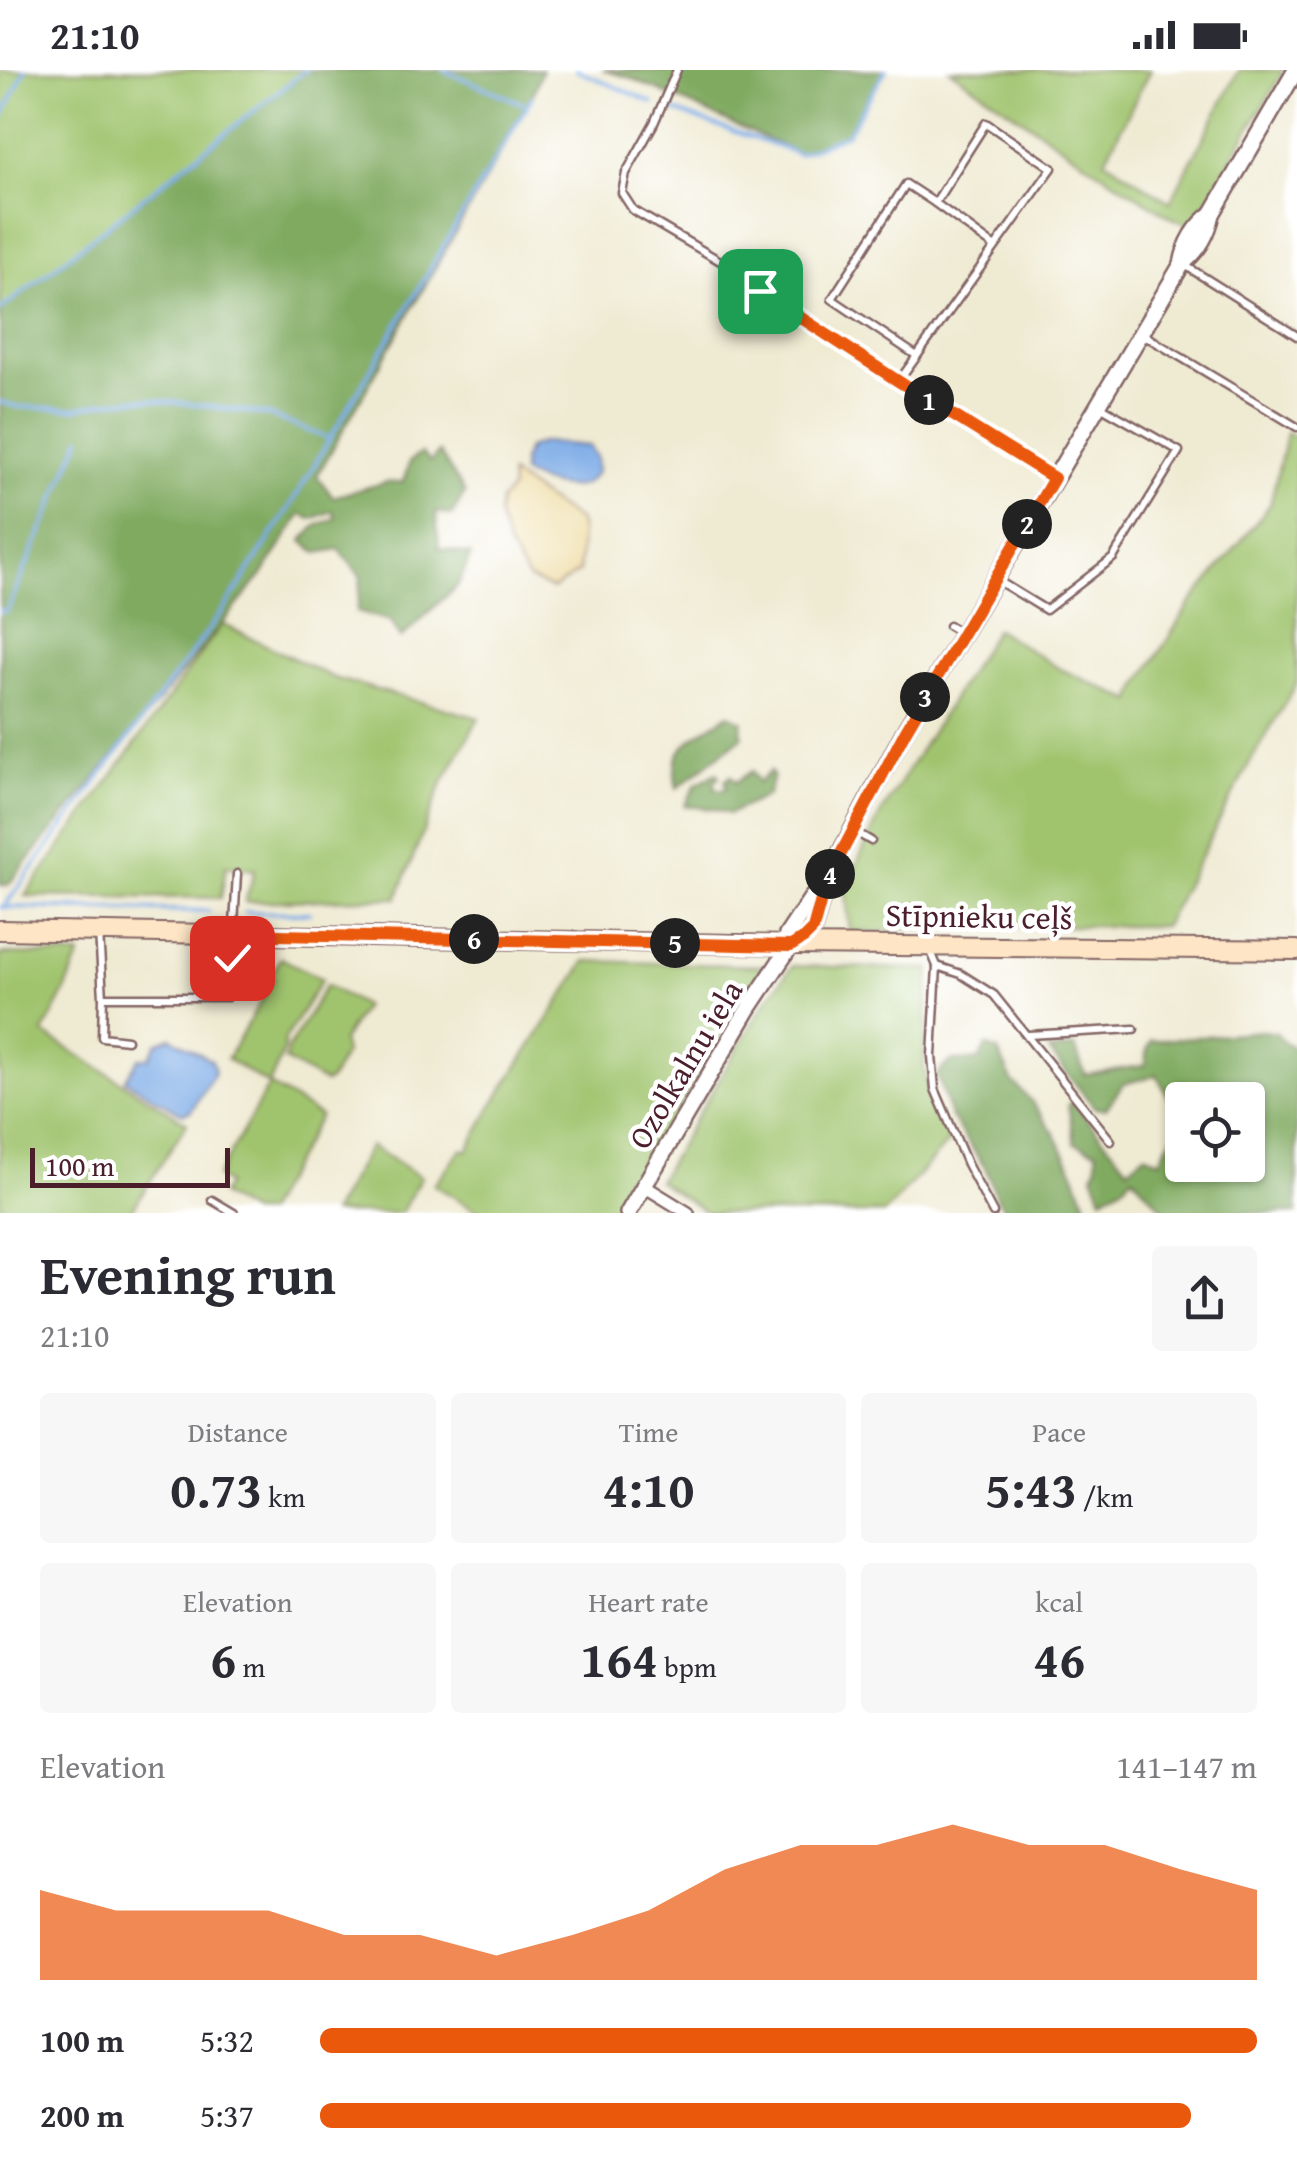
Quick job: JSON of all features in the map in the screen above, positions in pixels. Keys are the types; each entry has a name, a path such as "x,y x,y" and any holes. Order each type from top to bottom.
{"main road":[{"name":"Stīpnieku ceļš","path":"0,930 791,946 1297,950"}],"street":[{"path":"853,830 955,630 994,578 1142,334 1182,264 1191,236 1202,220 1212,214 1294,78"},
{"name":"Ozolkalnu iela","path":"628,1213 749,1008 791,946 788,935 826,882 853,830"},
{"path":"644,1186 688,1213"}],"lane":[{"path":"677,70 626,173 622,193 634,210 739,272 760,291 1054,478"},
{"path":"898,381 1052,168 986,123 935,203"},
{"path":"917,356 832,300 906,184 995,247"},
{"path":"1182,264 1297,336"},
{"path":"1142,334 1297,427"},
{"path":"994,578 1046,610 1113,558 1179,451 1099,406"},
{"path":"853,830 871,840"},
{"path":"103,996 226,997 237,874"},
{"path":"99,932 102,1037 127,1040"},
{"path":"928,946 936,966 932,1056 935,1089 993,1213"},
{"path":"936,966 962,974 994,995 1111,1141"},
{"path":"1027,1036 1134,1030"},
{"path":"212,1200 234,1213"}],"green space":[{"path":"0,70 306,70 0,310"},
{"path":"306,70 542,70 532,97 317,476 333,497 387,482 403,482 410,461 421,453 430,462 439,452 465,493 452,515 436,512 439,548 471,555 458,585 401,638 391,621 357,612 361,577 339,549 317,553 302,541 316,526 336,518 333,511 311,519 301,514 262,575 8,885 0,885 0,310"},
{"path":"603,70 886,70 847,134 799,154 631,78"},
{"path":"950,70 1150,70 1105,160 1170,202 1239,70 1284,70 1192,227 1095,169"},
{"path":"1287,432 1297,439 1297,683 1250,762 1164,926 937,926 850,932 845,888 881,813 996,629 1060,669 1132,701 1190,604 1270,505"},
{"path":"222,624 334,678 479,718 441,786 397,898 245,902 255,870 226,866 221,898 25,896"},
{"path":"729,714 743,722 743,736 677,788 676,761 681,751"},
{"path":"752,771 759,783 770,771 773,775 768,795 729,814 685,806 696,784 717,773 716,789 723,790 731,776 736,782"},
{"path":"0,954 80,955 43,1033 187,1123 130,1213 0,1213"},
{"path":"281,958 322,979 285,1039 269,1085 227,1059 274,979 271,975"},
{"path":"586,961 764,966 616,1213 481,1213 434,1185 461,1149 467,1151"},
{"path":"792,966 930,969 924,1066 928,1096 950,1140 885,1213 708,1213 658,1181 764,1004"},
{"path":"326,985 364,1006 342,1041 345,1053 325,1083 285,1060"},
{"path":"1263,1031 1276,1033 1297,1049 1297,1213 1167,1213 1132,1176 1125,1185 1102,1197 1093,1175 1097,1151 1075,1143 1068,1105 1072,1101 1128,1168 1145,1154 1160,1161 1165,1150 1165,1182 1265,1182 1265,1082 1165,1082 1165,1091 1157,1075 1123,1084 1106,1109 1095,1108 1049,1051 1075,1047 1085,1075 1146,1065 1151,1041"},
{"path":"986,1046 998,1051 1012,1081 1054,1133 1087,1207 1077,1213 1007,1213 986,1169 951,1117 937,1074 951,1061 979,1060"},
{"path":"269,1085 320,1116 265,1213 251,1213 221,1195 227,1184 217,1177"},
{"path":"370,1146 421,1177 401,1213 332,1213"}],"sand":[{"path":"510,474 579,521 579,572 553,589 528,579 508,546 498,516 500,501 511,489"}],"water":[{"path":"544,442 589,446 596,457 597,472 586,483 571,487 544,483 522,473 528,448"},
{"path":"171,1037 212,1061 215,1072 191,1111 182,1114 125,1080 139,1058 149,1058 157,1043"}],"waterway":[{"path":"0,122 25,70"},
{"path":"0,310 306,70"},
{"path":"443,70 526,105"},
{"path":"576,70 653,103"},
{"path":"684,74 687,70"},
{"path":"668,109 799,154 847,134 886,70"},
{"path":"4,907 227,605 289,508 532,97"},
{"path":"0,402 20,407 75,409 142,399 207,406 268,415 330,439"},
{"path":"0,611 7,611 81,438"},
{"path":"0,907 209,911"},
{"path":"245,912 310,913"}],"route":[{"path":"232,958 233,934 791,946 813,929 826,882 905,732 1054,478 760,291"}]}
